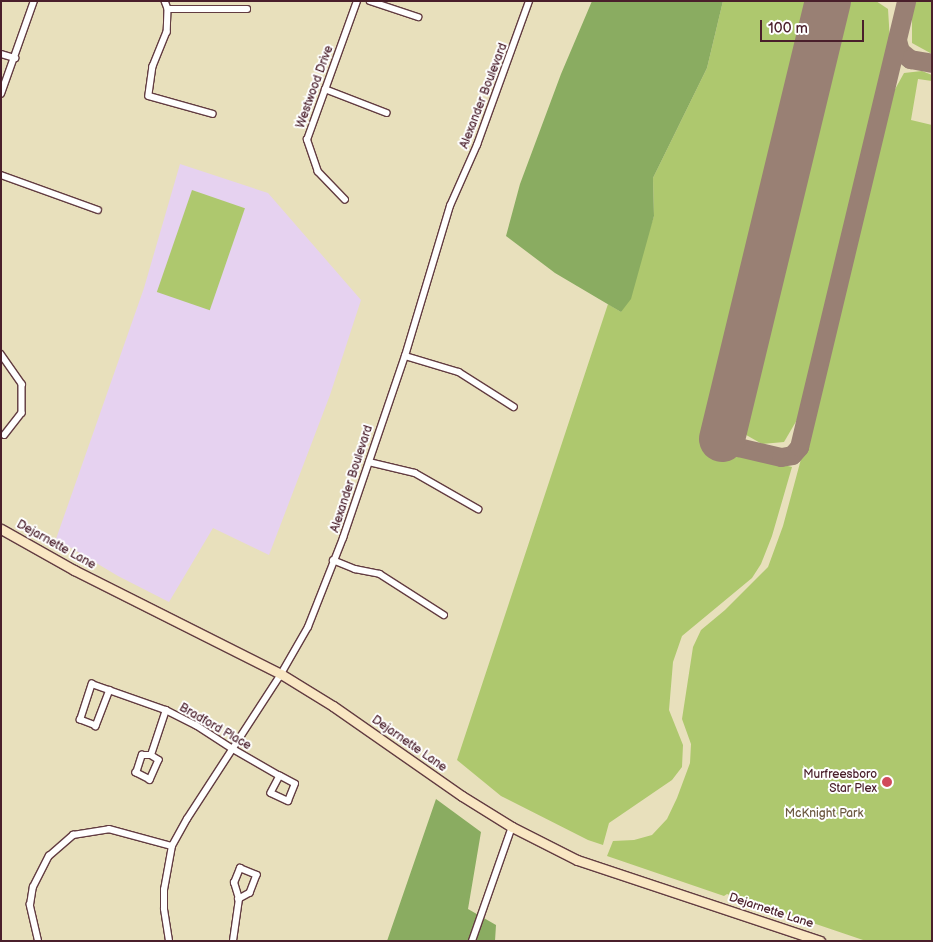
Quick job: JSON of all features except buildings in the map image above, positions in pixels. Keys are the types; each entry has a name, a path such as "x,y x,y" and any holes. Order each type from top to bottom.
{"main road":[{"name":"Dejarnette Lane","path":"1,529 74,570 281,674 334,706 462,796 512,827 577,860 820,941"}],"street":[{"path":"1,94 34,1"},
{"path":"165,1 168,9 168,32 154,66 149,96 213,114"},
{"name":"Westwood Drive","path":"345,200 318,172 307,140 357,1"},
{"path":"370,1 418,17"},
{"name":"Alexander Boulevard","path":"169,941 164,909 164,890 172,846 187,818 281,674 308,627 334,560 405,356 450,206 477,145 529,1"},
{"path":"168,9 247,9"},
{"path":"1,54 14,58"},
{"path":"326,89 387,113"},
{"path":"1,175 98,210"},
{"path":"1,354 22,384 22,413 5,435"},
{"path":"405,356 459,372 514,407"},
{"path":"369,462 415,473 478,509"},
{"path":"334,560 355,569 380,574 444,615"},
{"name":"Bradford Place","path":"110,690 96,726 80,720 92,684 110,690 166,710 196,724 233,749 295,784 288,802 271,793 280,776"},
{"path":"151,755 166,710"},
{"path":"142,755 151,755 159,760 150,780 136,773 142,755"},
{"path":"472,941 512,827"},
{"path":"38,941 30,906 33,887 49,856 72,835 109,829 172,846"},
{"path":"232,941 240,899 234,883 240,868 257,875 250,892 240,899"}],"shaded area":[{"path":"180,164 268,193 361,300 330,395 269,555 213,528 169,602 118,576 56,539 144,288"}],"green space":[{"path":"592,1 723,1 707,68 653,178 654,216 631,299 621,312 555,273 506,236 520,184 561,74"},
{"path":"723,1 812,1 705,445 792,467 772,536 761,564 752,578 682,636 673,662 669,710 683,745 682,767 672,780 609,823 603,845 588,840 501,796 457,760 608,304 621,312 654,216 653,178 707,68"},
{"path":"844,1 876,1 888,9 890,42 801,413 784,442 762,444 741,432"},
{"path":"912,1 932,1 932,54 912,43"},
{"name":"McKnight Park","path":"922,71 932,75 932,81 918,79 911,120 932,125 932,941 866,941 727,894 724,896 607,856 613,841 634,840 652,835 667,819 677,798 690,763 691,744 682,719 693,647 701,630 725,610 768,567 783,526 815,407 888,102 904,73"},
{"path":"192,190 245,208 210,310 157,292"},
{"path":"436,799 481,832 468,909 496,925 495,941 387,941"}],"taxiway":[{"path":"722,439 738,447 781,457 792,455 799,447 906,1"},
{"path":"897,40 900,51 910,59 932,63"}],"runway":[{"path":"722,439 828,1"}],"place":[{"name":"Murfreesboro Star Plex","path":"887,782"}]}
